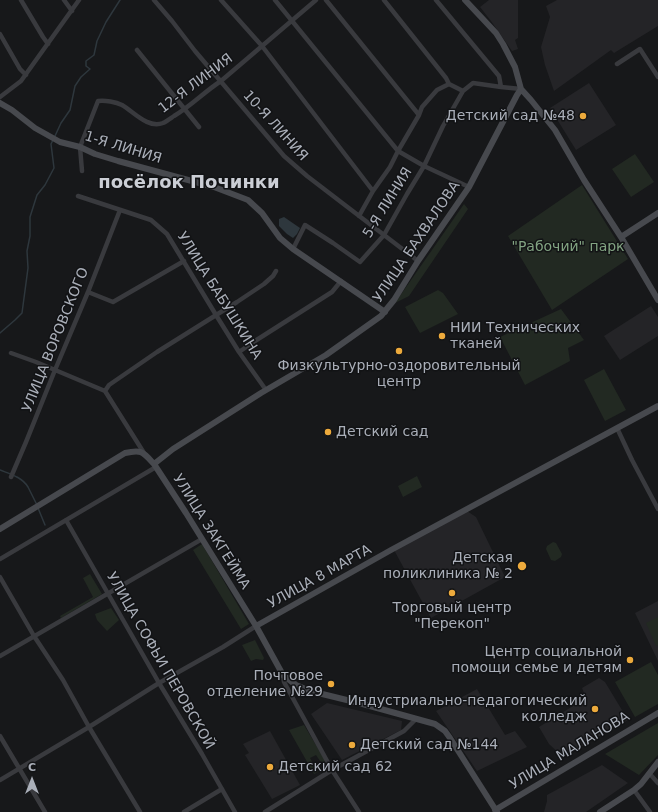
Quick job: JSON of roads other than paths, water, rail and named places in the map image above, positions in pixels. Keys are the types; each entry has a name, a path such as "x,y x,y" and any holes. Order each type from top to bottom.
{"street":[{"path":"21,0 48,44"},
{"path":"64,0 72,11"},
{"path":"0,97 22,81 79,0"},
{"name":"10-Я ЛИНИЯ","path":"154,0 261,131 284,156 307,176 418,261"},
{"path":"221,0 262,46 373,191"},
{"path":"275,0 398,151 424,166 469,187"},
{"name":"12-Я ЛИНИЯ","path":"80,147 98,101 104,100 121,105 150,123 164,123 221,81 316,0"},
{"path":"326,0 419,115"},
{"path":"384,0 446,78 449,84 462,91 473,83 521,89"},
{"path":"436,0 499,76 501,87"},
{"path":"466,0 496,33 515,67 521,89 532,100 555,130 658,300"},
{"path":"0,34 20,69 26,75"},
{"path":"137,50 199,127"},
{"path":"617,64 640,50 658,77"},
{"path":"359,216 373,191 390,167 422,107 437,90 449,84"},
{"name":"УЛИЦА БАХВАЛОВА","path":"155,466 174,449 266,390 326,355 385,312 469,187 521,89"},
{"name":"5-Я ЛИНИЯ","path":"293,249 305,225 360,262 384,235 424,166 462,91"},
{"name":"1-Я ЛИНИЯ","path":"0,103 12,110 35,128 60,142 80,147 95,154 118,161 214,187 248,200 262,213 280,238 293,249 385,312"},
{"path":"80,147 82,171"},
{"name":"УЛИЦА БАБУШКИНА","path":"78,196 151,220 167,234 239,352 266,390"},
{"name":"УЛИЦА ВОРОВСКОГО","path":"11,477 88,292 120,210"},
{"path":"620,237 658,213"},
{"path":"88,292 113,302 184,261"},
{"path":"105,391 109,385 157,352 238,302 264,284 276,271"},
{"path":"239,352 255,340 332,292 340,281"},
{"path":"12,353 105,391 144,453"},
{"name":"УЛИЦА 8 МАРТА","path":"0,780 89,727 158,683 223,647 256,626 381,556 658,406"},
{"path":"617,428 658,509"},
{"path":"0,529 125,453 135,451 144,453"},
{"name":"УЛИЦА ЗАКГЕЙМА","path":"144,453 155,466 256,626 283,675 284,682 332,770 359,812"},
{"path":"0,559 155,466"},
{"name":"УЛИЦА СОФЬИ ПЕРОВСКОЙ","path":"66,520 158,683 202,754 235,812"},
{"path":"0,656 202,539"},
{"path":"0,577 34,636 63,680 89,727 140,812"},
{"name":"УЛИЦА ЗАКГЕЙМА","path":"283,675 296,685 310,691 434,724 445,731 494,811"},
{"name":"УЛИЦА МАЛАНОВА","path":"494,811 658,713"},
{"path":"264,812 332,770 404,731 416,719"},
{"path":"0,736 46,812"},
{"path":"600,812 641,784 658,762"},
{"path":"649,773 658,783"},
{"path":"184,812 222,789"},
{"path":"634,790 650,812"}],"waterway":[{"path":"55,136 61,123 70,110 75,86 81,77 90,69 86,66 86,61 94,55 97,41 106,22 120,0"},
{"path":"0,333 22,313 28,268 27,251 30,236 30,217 37,195 45,185 54,168 51,144 53,140"},
{"path":"0,470 16,476 22,481 28,487 37,505"},
{"path":"38,508 45,525"}],"place":[{"name":"Детский сад №48","path":"583,116"},
{"name":"НИИ Технических тканей","path":"442,336"},
{"name":"Физкультурно-оздоровительный центр","path":"399,351"},
{"name":"Детский сад","path":"328,432"},
{"name":"Детская поликлиника № 2","path":"522,566"},
{"name":"Торговый центр \"Перекоп\"","path":"452,593"},
{"name":"Центр социальной помощи семье и детям","path":"630,660"},
{"name":"Почтовое отделение №29","path":"331,684"},
{"name":"Индустриально-педагогический колледж","path":"595,709"},
{"name":"Детский сад №144","path":"352,745"},
{"name":"Детский сад 62","path":"270,767"}],"district":[{"name":"посёлок Починки","path":"189,183"}],"park label":[{"name":"\"Рабочий\" парк","path":"568,247"}]}
